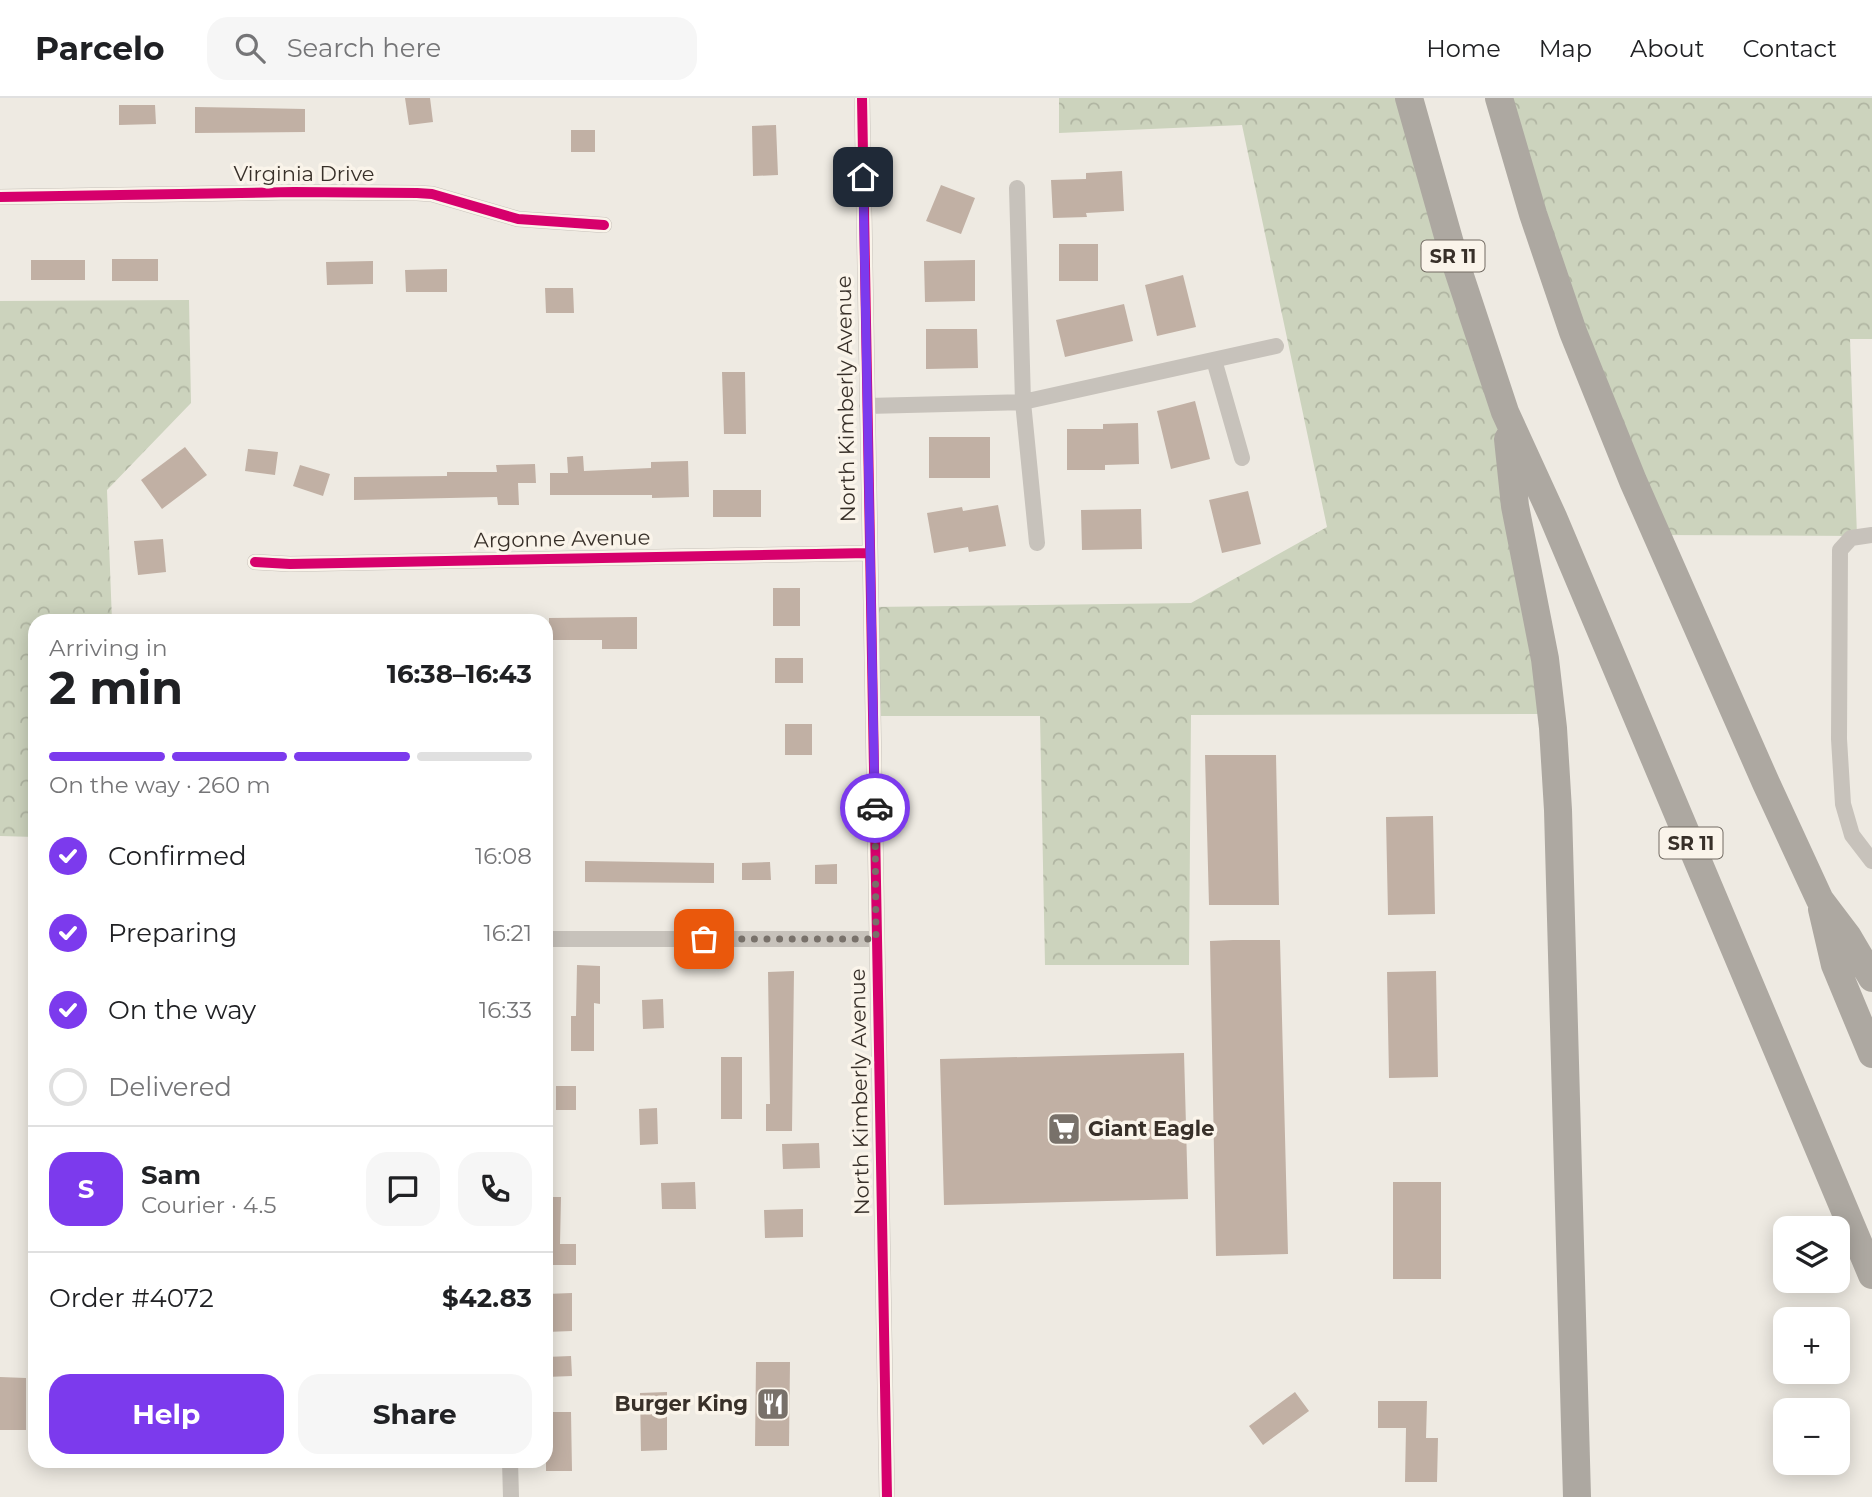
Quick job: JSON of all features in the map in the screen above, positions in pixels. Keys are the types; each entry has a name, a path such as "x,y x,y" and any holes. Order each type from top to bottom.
{"highway":[{"name":"SR 11","path":"1409,98 1455,261 1505,412 1543,492 1872,1275"},
{"path":"1499,98 1533,214 1573,332 1604,412 1820,900 1835,965 1872,1054"},
{"path":"1505,412 1515,506 1542,647 1553,728 1558,810 1577,1497"},
{"path":"1820,900 1842,928 1872,978"}],"street":[{"name":"North Kimberly Avenue","path":"862,98 887,1497"},
{"path":"1017,188 1023,402 1037,544"},
{"name":"Virginia Drive","path":"0,197 417,192 518,219 604,225"},
{"path":"867,406 1023,402 1276,346"},
{"path":"1214,360 1242,458"},
{"path":"1872,536 1850,538 1844,544 1839,557 1839,739 1843,804 1852,835 1872,861"},
{"name":"Argonne Avenue","path":"255,562 290,564 869,554"},
{"path":"553,939 876,939"},
{"path":"510,1468 511,1497"}],"green space":[{"path":"1059,98 1409,98 1505,412 1551,714 1191,715 1189,965 1045,965 1040,716 873,716 871,607 1191,603 1327,527 1242,125 1059,133"},
{"path":"1499,98 1872,98 1872,339 1850,339 1857,536 1658,535"},
{"path":"189,300 191,403 107,490 112,614 28,614 28,837 0,836 0,301"}],"building":[{"path":"405,98 430,98 433,122 409,125"},
{"path":"119,105 155,105 156,124 119,125"},
{"path":"195,107 305,109 305,132 195,133"},
{"path":"776,125 778,175 753,176 752,126"},
{"path":"571,130 595,130 595,152 571,152"},
{"path":"1122,171 1124,211 1086,213 1087,217 1053,218 1051,180 1086,179 1086,173"},
{"path":"941,185 975,198 961,234 926,221"},
{"path":"1059,244 1098,244 1098,281 1059,281"},
{"path":"112,259 158,259 158,281 112,281"},
{"path":"31,260 85,260 85,280 31,280"},
{"path":"975,260 975,301 925,302 924,261"},
{"path":"373,261 373,284 327,285 326,262"},
{"path":"447,269 447,292 406,292 405,270"},
{"path":"1183,275 1196,327 1157,336 1145,285"},
{"path":"545,288 573,288 574,313 546,313"},
{"path":"1124,304 1133,341 1065,357 1056,320"},
{"path":"926,329 977,329 978,368 926,369"},
{"path":"722,372 745,372 746,434 724,434"},
{"path":"1195,401 1210,459 1171,469 1157,411"},
{"path":"1138,423 1139,464 1105,465 1105,470 1067,470 1067,429 1103,429 1103,424"},
{"path":"929,437 990,437 990,478 929,478"},
{"path":"185,447 207,475 162,509 141,480"},
{"path":"248,449 278,452 275,475 245,471"},
{"path":"583,456 584,471 651,468 651,462 688,461 689,497 550,495 550,473 568,473 567,457"},
{"path":"535,464 536,483 518,483 519,505 498,505 497,497 354,500 354,477 447,476 447,472 497,472 496,465"},
{"path":"300,465 330,474 323,496 293,486"},
{"path":"713,490 761,490 761,517 713,517"},
{"path":"1248,491 1261,544 1222,553 1209,500"},
{"path":"998,505 1006,546 969,552 968,547 934,553 927,513"},
{"path":"1141,509 1142,549 1082,550 1081,510"},
{"path":"163,539 166,572 138,575 134,541"},
{"path":"773,588 800,588 800,626 773,626"},
{"path":"637,617 637,649 602,649 602,640 553,640 553,618"},
{"path":"775,658 803,658 803,683 775,683"},
{"path":"785,724 812,724 812,755 785,755"},
{"path":"1205,755 1276,755 1279,905 1209,905"},
{"path":"1433,816 1435,914 1388,915 1386,817"},
{"path":"585,861 714,863 714,883 585,882"},
{"path":"770,862 771,880 742,880 742,863"},
{"path":"837,864 837,884 815,884 815,865"},
{"path":"1280,940 1288,1254 1216,1256 1210,941"},
{"path":"577,965 600,966 600,1004 594,1003 594,1051 571,1051 571,1016 576,1016"},
{"path":"794,971 792,1131 766,1131 766,1104 770,1104 768,972"},
{"path":"1436,971 1438,1077 1389,1078 1387,972"},
{"path":"663,999 664,1028 643,1029 642,1000"},
{"name":"Giant Eagle","path":"1184,1053 1188,1199 944,1205 940,1059"},
{"path":"721,1057 742,1057 742,1119 721,1119"},
{"path":"556,1086 576,1086 576,1110 556,1110"},
{"path":"657,1108 658,1144 640,1145 639,1109"},
{"path":"819,1143 820,1168 783,1169 782,1144"},
{"path":"695,1182 696,1209 662,1209 661,1183"},
{"path":"1393,1182 1441,1182 1441,1279 1393,1279"},
{"path":"553,1197 561,1197 560,1244 576,1244 576,1265 553,1265"},
{"path":"803,1209 803,1237 765,1238 764,1210"},
{"path":"572,1293 572,1331 553,1332 553,1294"},
{"path":"571,1356 572,1376 553,1377 553,1357"},
{"name":"Burger King","path":"756,1362 790,1362 789,1446 755,1446"},
{"path":"0,1377 26,1378 26,1430 0,1430"},
{"path":"667,1392 667,1450 641,1451 640,1393"},
{"path":"1295,1392 1309,1411 1263,1445 1249,1426"},
{"path":"1378,1401 1427,1401 1426,1438 1438,1438 1437,1482 1405,1482 1406,1428 1378,1428"},
{"path":"553,1412 571,1412 572,1471 546,1471 546,1468 553,1468"}],"cycle path":[{"path":"862,98 887,1497"},
{"path":"0,197 294,192 417,193 432,194 518,219 604,225"},
{"path":"255,562 290,564 869,553"}],"way so far":[{"path":"704,939 876,939 875,808"}],"place":[{"name":"Giant Eagle","path":"1064,1129"},
{"name":"Burger King","path":"773,1404"}],"route":[{"path":"863,177 875,808"}]}
